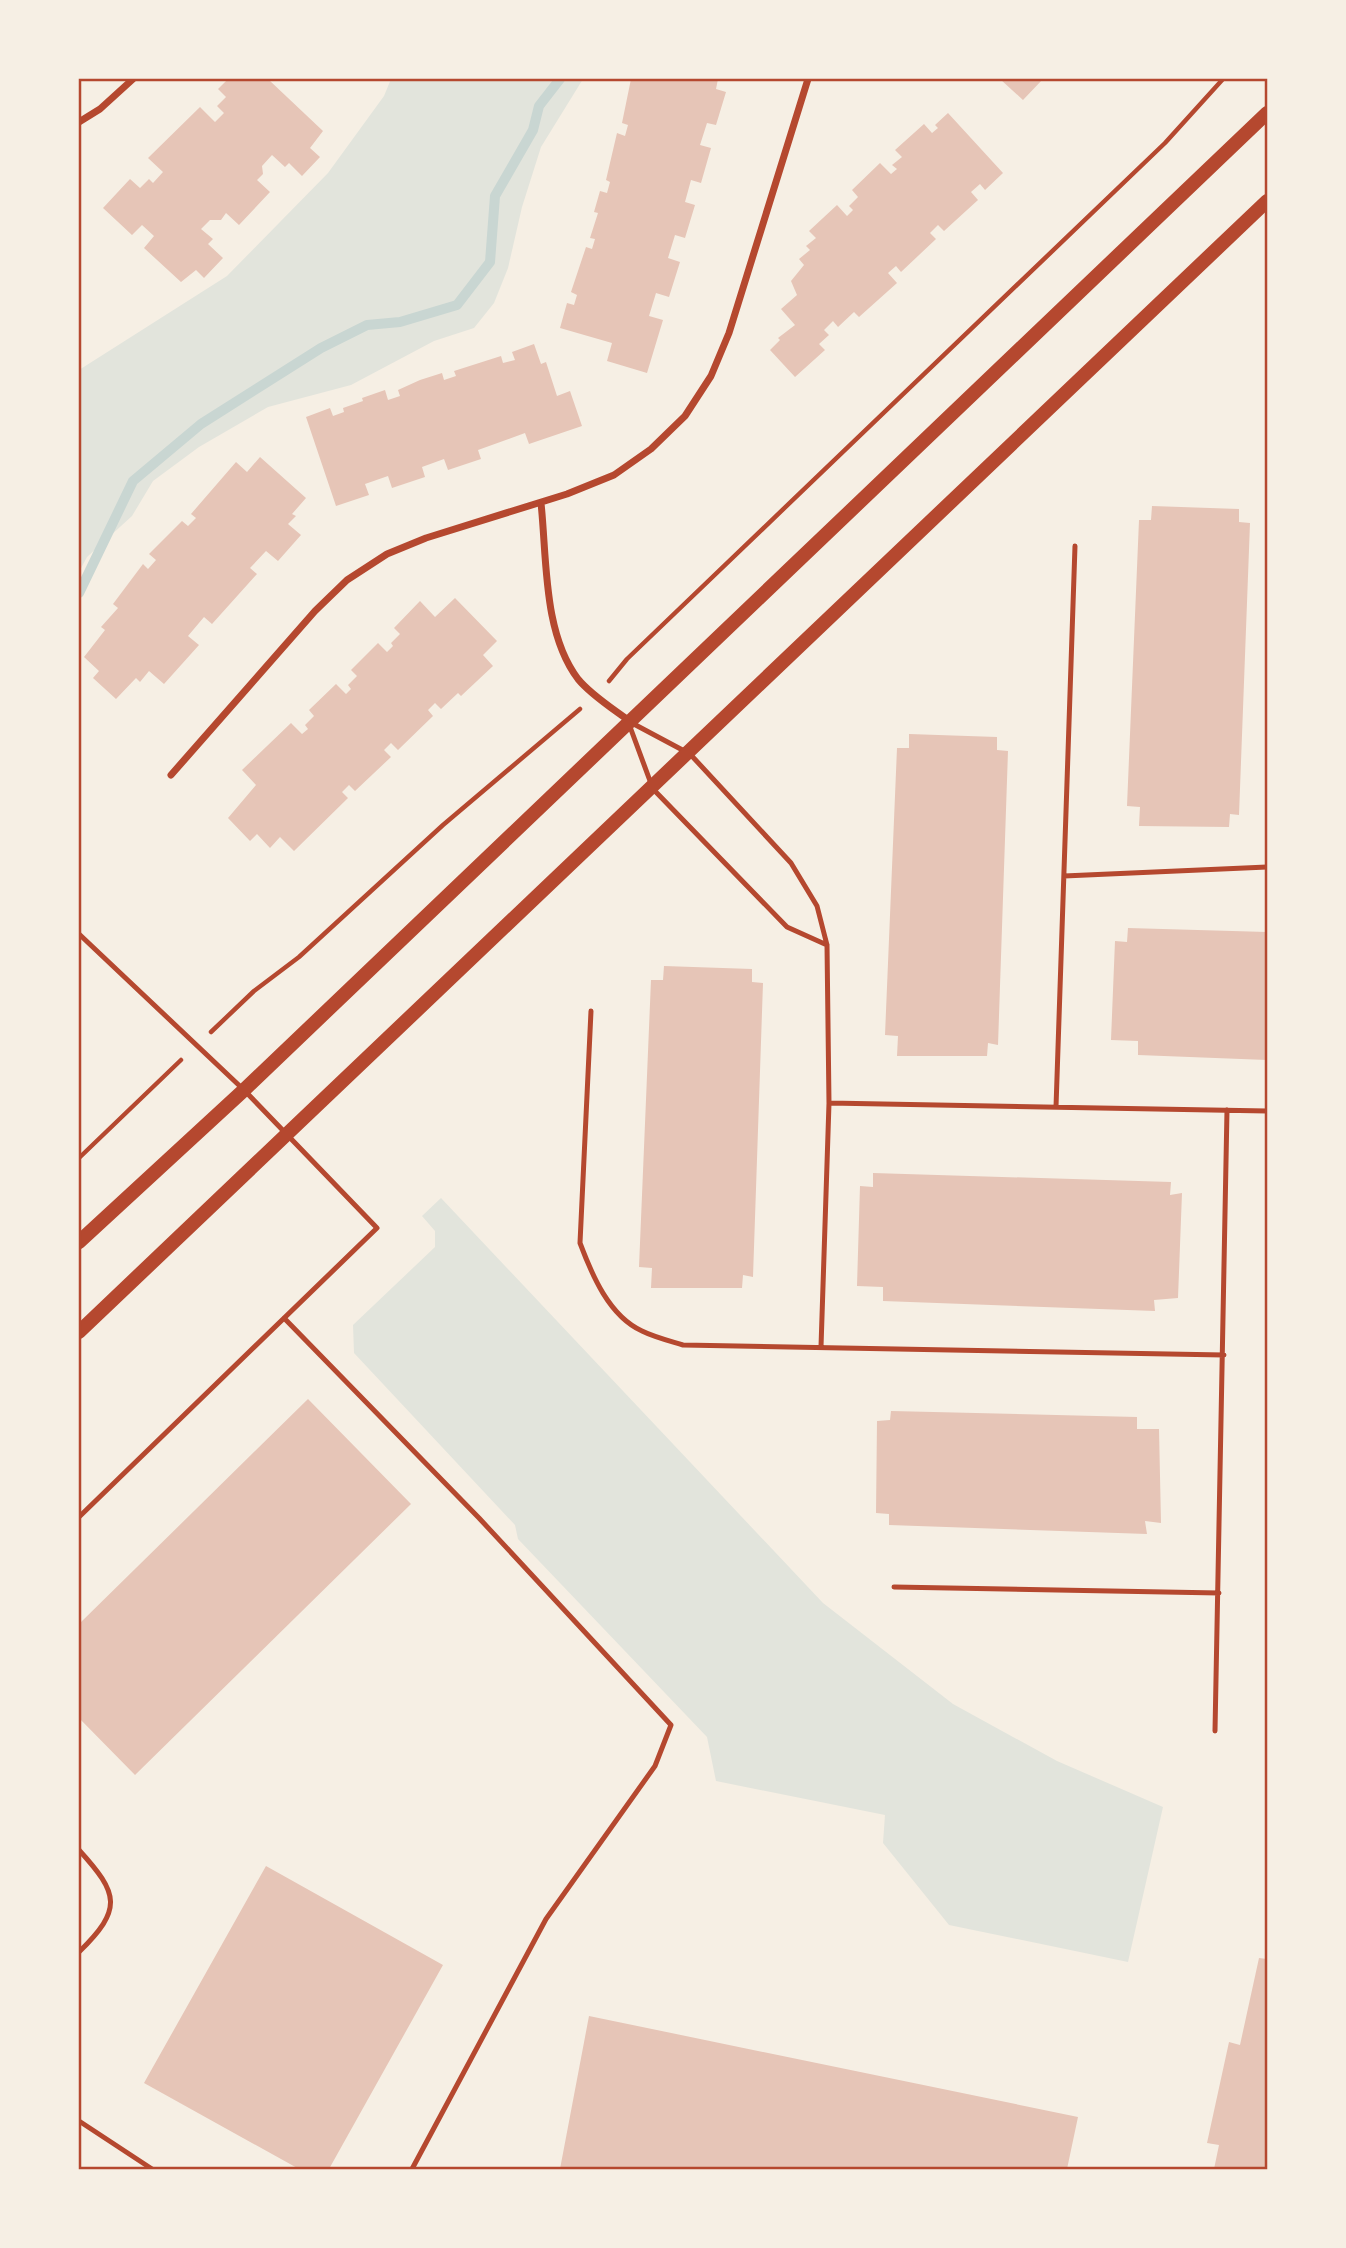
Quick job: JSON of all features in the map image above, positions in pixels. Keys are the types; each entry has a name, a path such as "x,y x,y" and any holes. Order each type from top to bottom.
{"main road":[{"path":"79,1242 244,1090 628,720 1267,113"},
{"path":"79,1332 286,1133 690,754 1267,201"}],"street":[{"path":"79,122 100,109 133,79"},
{"path":"171,775 315,611 347,580 387,554 426,538 541,503 614,475 651,449 685,416 711,376 729,333 808,79"},
{"path":"541,503 551,600 561,649 579,680 628,720"}],"lane":[{"path":"1056,1107 1075,546"},
{"path":"628,720 690,754 791,863 817,906 827,945 829,1103 821,1347"},
{"path":"628,720 653,789 786,928 827,945"},
{"path":"1064,876 1267,867"},
{"path":"79,934 244,1090 377,1228 79,1517"},
{"path":"592,1011 580,1243 592,1274 612,1306 640,1331 683,1345 1224,1355"},
{"path":"829,1103 1267,1111"},
{"path":"1215,1731 1227,1110"},
{"path":"284,1318 479,1518 671,1725 655,1766 546,1919 412,2169"},
{"path":"894,1587 1219,1592"},
{"path":"79,1850 103,1877 111,1908 102,1930 79,1952"},
{"path":"79,2121 152,2169"}],"path":[{"path":"79,1158 254,991 299,957 370,889 596,695 627,659 1165,143 1223,79"}],"shaded area":[{"path":"391,79 583,79 541,147 522,207 508,268 494,303 474,328 434,341 351,385 268,407 199,447 153,481 132,516 87,557 79,572 79,370 227,276 328,173 384,96"},
{"path":"441,1198 823,1603 953,1704 1057,1761 1163,1807 1128,1962 949,1925 883,1843 885,1815 716,1781 707,1737 518,1539 515,1525 354,1353 353,1325 435,1247 435,1231 422,1216"}],"building":[{"path":"228,79 269,80 323,131 310,148 320,157 302,176 289,163 285,167 272,155 262,166 263,174 257,180 270,192 239,225 226,213 221,220 210,220 201,229 213,239 208,244 223,258 204,278 196,270 181,282 144,248 154,236 142,225 132,235 103,208 130,179 140,188 149,179 153,183 163,172 148,158 200,107 215,122 224,113 217,106 226,97 218,89"},
{"path":"631,79 718,79 716,89 726,92 716,125 707,123 700,145 711,148 701,183 691,180 685,202 695,205 685,238 675,235 668,258 680,262 669,297 656,293 649,316 663,320 647,373 607,361 612,343 560,328 567,303 574,305 577,295 571,292 586,247 592,249 595,239 590,238 598,213 594,212 600,191 607,193 610,182 606,180 617,133 625,136 628,125 622,123"},
{"path":"1000,79 1043,79 1023,100"},
{"path":"948,113 1003,173 985,190 980,184 971,192 978,200 944,231 938,225 930,233 936,239 901,272 896,266 888,273 897,283 859,317 854,312 838,327 833,321 824,330 829,335 819,344 825,350 795,377 770,350 780,340 778,338 795,325 781,309 797,295 791,281 804,265 799,259 810,250 806,246 816,238 809,231 837,205 847,216 853,210 849,206 858,197 852,190 880,163 891,174 897,169 892,165 902,157 895,150 924,124 932,133 938,128 935,125"},
{"path":"534,344 541,364 546,362 557,396 570,391 582,426 529,444 525,433 478,450 481,459 448,470 444,459 422,467 425,477 392,488 388,476 365,484 369,495 336,506 306,417 330,408 333,416 344,412 343,408 363,401 362,398 385,390 388,400 400,396 398,390 420,380 442,373 444,380 456,376 454,371 501,356 503,363 515,360 512,352"},
{"path":"260,457 306,498 292,514 296,516 288,524 301,535 278,561 266,551 250,568 257,574 212,624 204,617 188,636 199,645 164,684 149,671 140,682 136,678 116,699 93,678 99,671 84,657 105,630 101,627 118,608 113,604 143,564 148,569 156,560 149,554 182,521 188,526 196,518 191,514 236,462 247,472"},
{"path":"1152,506 1239,509 1239,522 1250,523 1239,815 1230,814 1229,827 1139,826 1140,807 1127,806 1139,520 1151,520"},
{"path":"455,598 497,641 483,655 493,666 461,696 458,693 441,709 435,703 428,710 433,716 398,750 391,743 384,750 391,757 355,791 349,785 342,792 348,798 294,851 280,837 270,848 257,834 250,841 228,818 256,785 242,770 291,723 302,734 308,729 305,725 314,716 309,710 336,684 346,694 351,689 348,685 357,676 351,670 378,643 387,652 393,646 391,643 400,634 394,628 420,601 435,617"},
{"path":"909,734 997,737 997,750 1008,751 998,1045 988,1043 987,1056 897,1056 898,1036 885,1035 897,748 909,748"},
{"path":"1128,928 1267,932 1267,1060 1138,1055 1138,1041 1111,1040 1115,941 1127,942"},
{"path":"664,966 752,969 752,982 763,983 753,1277 743,1275 742,1288 651,1288 652,1268 639,1267 651,980 663,980"},
{"path":"873,1173 1171,1182 1170,1195 1182,1193 1178,1298 1154,1300 1155,1311 883,1301 883,1287 857,1286 860,1186 873,1187"},
{"path":"308,1399 411,1504 135,1775 79,1718 79,1624"},
{"path":"891,1411 1137,1417 1137,1429 1159,1429 1161,1523 1145,1521 1147,1534 889,1525 889,1514 876,1513 877,1421 890,1420"},
{"path":"266,1866 443,1965 329,2169 299,2169 144,2083"},
{"path":"1259,1958 1267,1959 1267,2169 1214,2169 1219,2145 1207,2143 1229,2042 1240,2045"},
{"path":"589,2016 1078,2117 1067,2169 560,2169"}],"waterway":[{"path":"79,593 133,481 201,424 321,348 367,325 400,322 457,305 490,262 495,196 533,130 539,106 560,79"}]}
